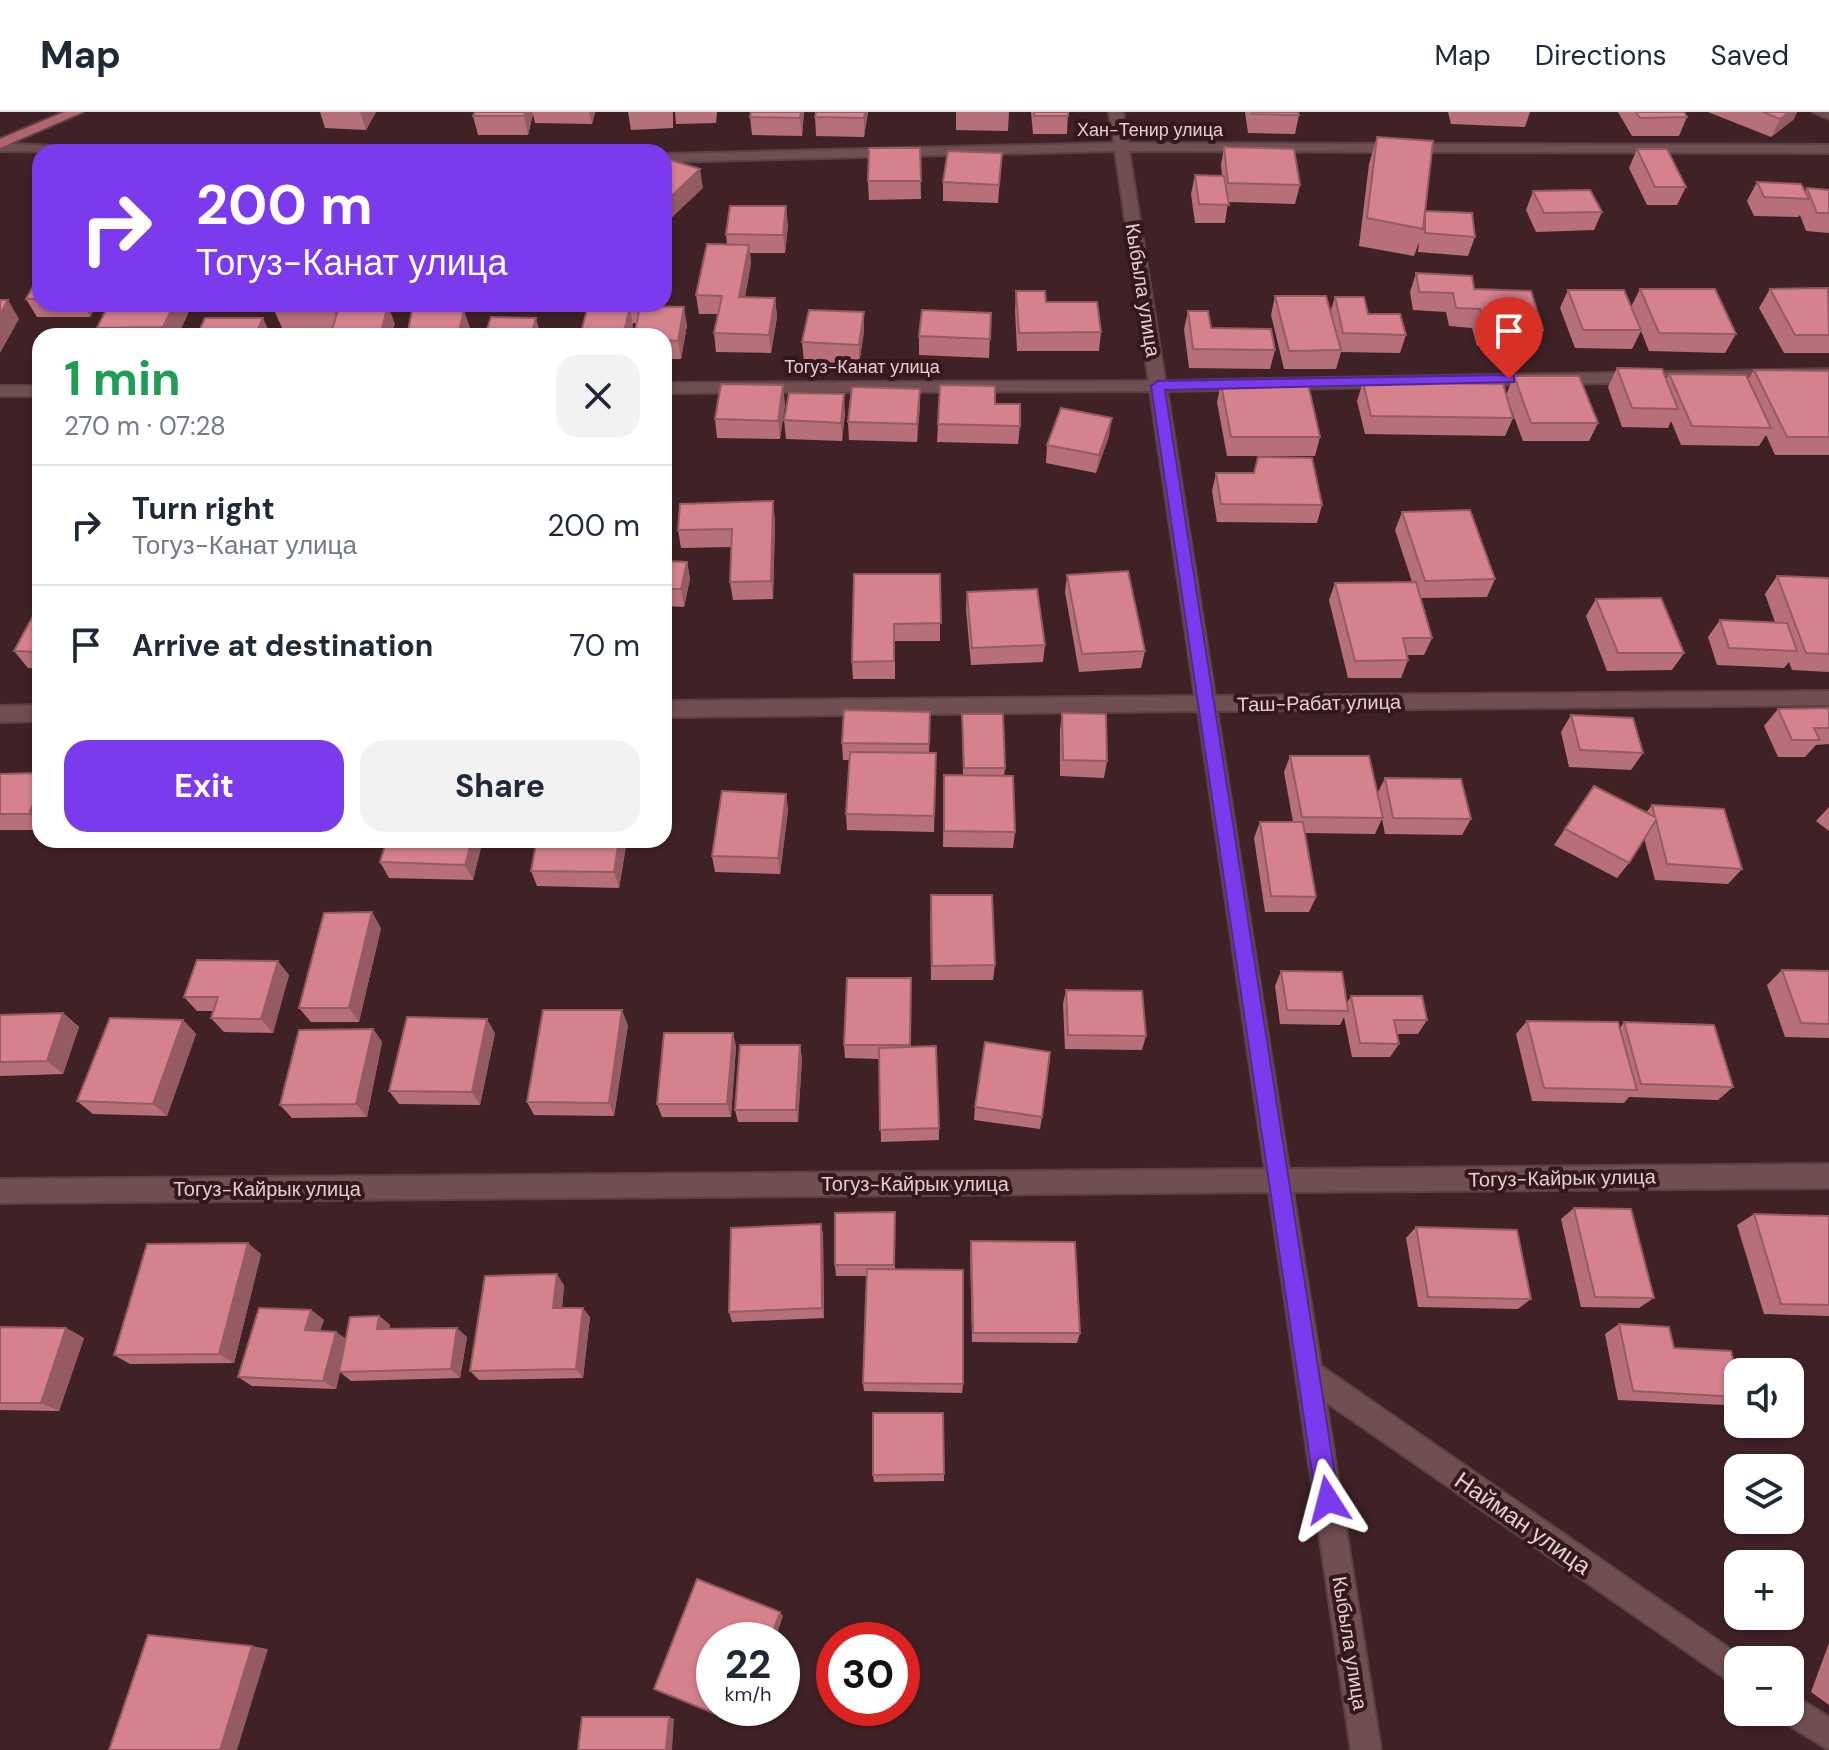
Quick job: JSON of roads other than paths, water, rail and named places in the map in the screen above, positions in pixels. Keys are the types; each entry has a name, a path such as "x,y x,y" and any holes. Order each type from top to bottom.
{"main road":[{"path":"0,145 76,112"}],"street":[{"name":"Кыбыла улица","path":"1116,112 1366,1750"},
{"path":"1820,112 1829,115"},
{"path":"0,145 32,148"},
{"name":"Хан-Тенир улица","path":"672,158 1121,147 1829,149"},
{"name":"Тогуз-Канат улица","path":"672,388 1158,386 1829,374"},
{"path":"0,391 32,391"},
{"name":"Таш-Рабат улица","path":"672,709 1829,698"},
{"path":"0,714 32,713"},
{"name":"Тогуз-Кайрык улица","path":"0,1191 1829,1176"},
{"name":"Найман улица","path":"1309,1374 1724,1662"},
{"path":"1804,1718 1829,1735"}]}
